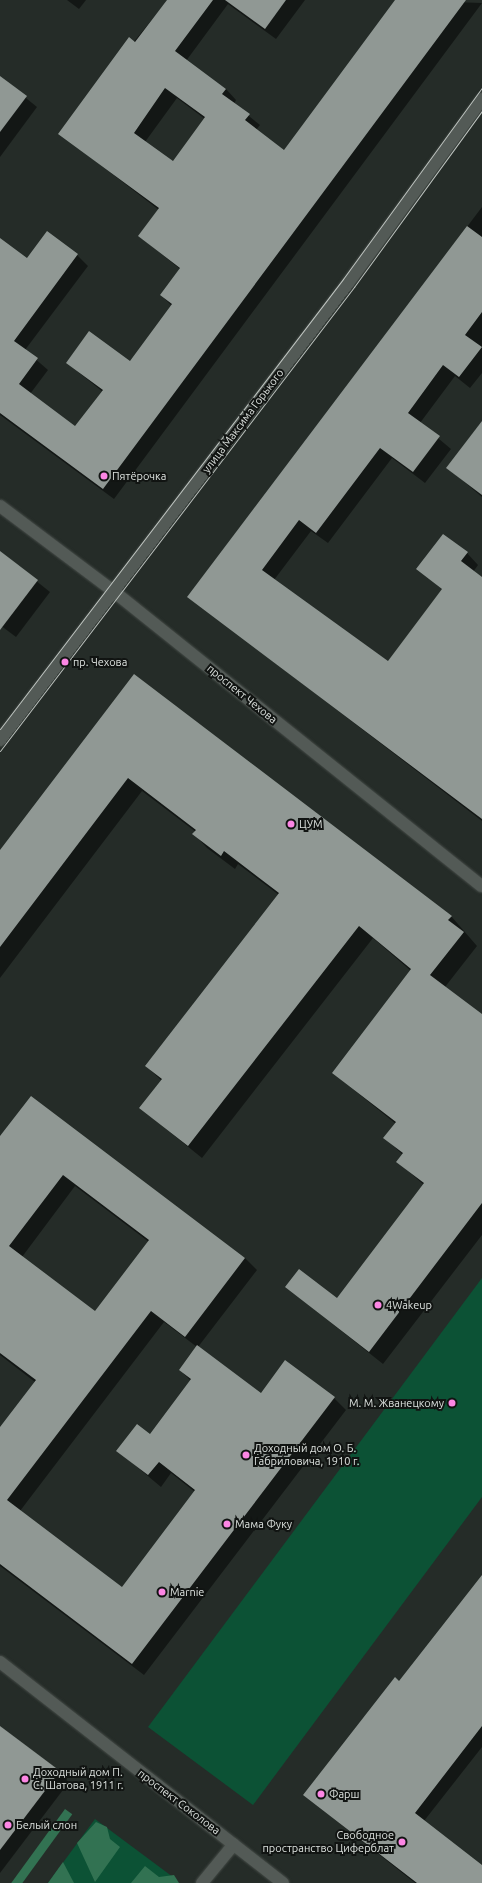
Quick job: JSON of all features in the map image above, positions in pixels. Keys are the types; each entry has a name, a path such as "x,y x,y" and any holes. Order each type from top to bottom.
{"main road":[{"name":"улица Максима Горького","path":"0,740 112,590 348,283 482,99"},
{"name":"проспект Чехова","path":"0,506 112,590 482,886"},
{"name":"проспект Соколова","path":"0,1662 282,1883"},
{"path":"202,1883 234,1844"}],"green space":[{"path":"482,1278 482,1497 253,1805 148,1727"},
{"path":"65,1809 72,1814 22,1883 11,1883"},
{"path":"95,1819 177,1880 175,1883 48,1883"},
{"path":"96,1822 107,1827 110,1839 120,1847 95,1882 77,1843"},
{"path":"63,1862 74,1883 48,1883"},
{"path":"145,1866 159,1877 174,1875 179,1883 131,1883"}],"building":[{"path":"167,0 213,0 175,51 226,89 222,94 250,114 245,120 284,150 395,0 466,0 103,489 0,413 0,238 27,258 47,231 78,254 14,341 38,358 19,384 75,426 103,390 66,363 89,331 130,361 172,304 160,295 180,268 138,236 159,208 58,134 129,37 135,42","holes":["165,88 205,117 173,161 134,133"]},
{"path":"225,0 286,0 265,29"},
{"path":"0,76 27,96 0,132"},
{"path":"467,226 482,237 482,312 465,335 482,347 459,377 443,365 408,413 440,436 413,472 380,448 316,533 299,520 262,570 388,661 442,589 416,569 443,534 468,552 461,561 482,577 482,819 187,597"},
{"path":"482,421 482,495 446,468"},
{"path":"0,551 38,580 0,630"},
{"path":"134,674 452,916 448,920 464,932 430,975 482,1014 482,1203 369,1352 285,1287 299,1269 337,1298 424,1183 396,1162 403,1153 383,1138 396,1122 332,1073 411,969 359,926 188,1146 139,1108 162,1079 145,1066 279,893 224,851 221,856 192,834 196,830 128,778 0,947 0,850"},
{"path":"31,1096 245,1258 185,1337 151,1311 7,1500 122,1587 195,1490 159,1462 148,1475 116,1451 137,1424 150,1434 191,1379 179,1370 197,1345 261,1393 285,1360 335,1397 132,1664 0,1564 0,1427 36,1380 0,1353 0,1136","holes":["63,1175 149,1240 95,1311 9,1246"]},
{"path":"482,1575 482,1726 415,1813 482,1865 482,1883 417,1883 303,1795 395,1677 399,1681"},
{"path":"0,1726 60,1771 0,1850"}],"tram line":[{"path":"0,729 343,279 482,88"},
{"path":"0,751 354,287 482,111"}],"place":[{"name":"Пятёрочка","path":"104,476"},
{"name":"пр. Чехова","path":"65,662"},
{"name":"ЦУМ","path":"291,824"},
{"name":"4Wakeup","path":"378,1305"},
{"name":"М. М. Жванецкому","path":"452,1403"},
{"name":"Доходный дом О. Б. Габриловича, 1910 г.","path":"246,1455"},
{"name":"Мама Фуку","path":"227,1524"},
{"name":"Marnie","path":"162,1592"},
{"name":"Доходный дом П. С. Шатова, 1911 г.","path":"25,1779"},
{"name":"Фарш","path":"321,1794"},
{"name":"Белый слон","path":"8,1825"},
{"name":"Свободное пространство Циферблат","path":"402,1842"}]}
